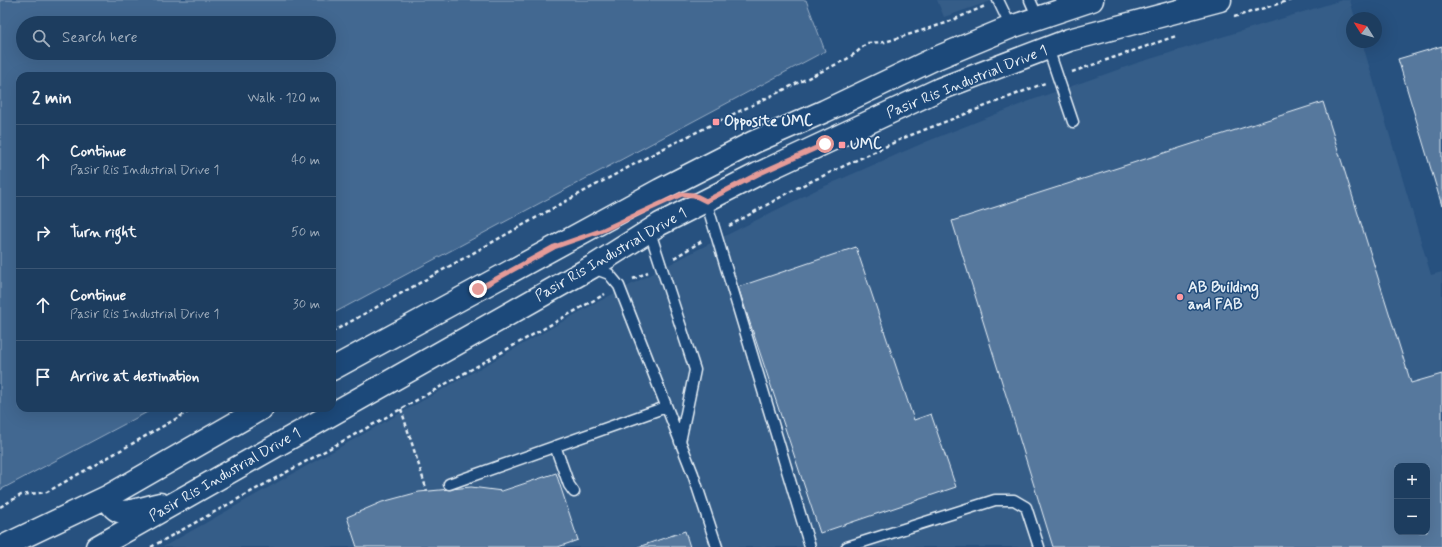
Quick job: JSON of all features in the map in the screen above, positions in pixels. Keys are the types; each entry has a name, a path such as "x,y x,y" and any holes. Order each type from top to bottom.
{"main road":[{"name":"Pasir Ris Industrial Drive 1","path":"336,367 554,247 754,142 825,111 934,59 1011,27 1034,9 1092,0"},
{"name":"Pasir Ris Industrial Drive 1","path":"336,411 592,267 649,229 758,174 940,89 1069,40 1224,10"},
{"path":"1011,27 1016,38 1022,42 1048,48"},
{"path":"554,247 603,230 682,194 694,195 706,201"},
{"path":"632,217 644,221 649,229"},
{"path":"2,547 107,497 255,412"},
{"name":"Pasir Ris Industrial Drive 1","path":"97,547 186,498 334,412"},
{"path":"107,497 113,507 119,512 128,512 186,498"}],"lane":[{"path":"998,0 1011,27"},
{"path":"1048,48 1073,122"},
{"path":"706,201 810,547"},
{"path":"649,229 695,370 680,442"},
{"path":"592,267 609,274 619,286 693,474 717,547"},
{"path":"449,484 666,407"},
{"path":"555,446 569,485 574,492"},
{"path":"847,547 995,500 1014,500 1026,507 1038,547"}],"path":[{"path":"336,330 557,206 668,146 847,59 867,43 885,42 939,25 998,0"},
{"path":"1224,10 1291,0"},
{"path":"401,409 427,491"},
{"path":"0,507 21,495 48,492 188,412"}],"shaded area":[{"path":"0,0 806,0 825,51 336,312 336,72 16,72 16,412 147,412 0,490"},
{"path":"937,0 994,0 944,17"},
{"path":"1342,0 1350,0 1353,12 1346,12 1346,48 1364,48 1431,275 1442,272 1442,547 163,547 592,305 697,250 816,190 928,141 1032,100 1137,63"}],"building":[{"path":"1442,46 1442,206 1398,59"},
{"name":"AB Building and FAB","path":"1323,102 1411,383 1442,374 1442,547 1053,547 952,221"},
{"path":"856,247 914,420 931,414 956,487 820,533 738,287"},
{"path":"556,473 578,540 558,547 357,547 347,517 382,502 419,492 471,487 502,491"},
{"path":"685,531 690,547 638,547"}],"place":[{"name":"Opposite UMC","path":"716,122"},
{"name":"UMC","path":"842,145"},
{"name":"AB Building and FAB","path":"1180,297"}],"route":[{"path":"478,289 554,247 603,230 682,194 694,195 706,201 758,174 825,144"}]}
